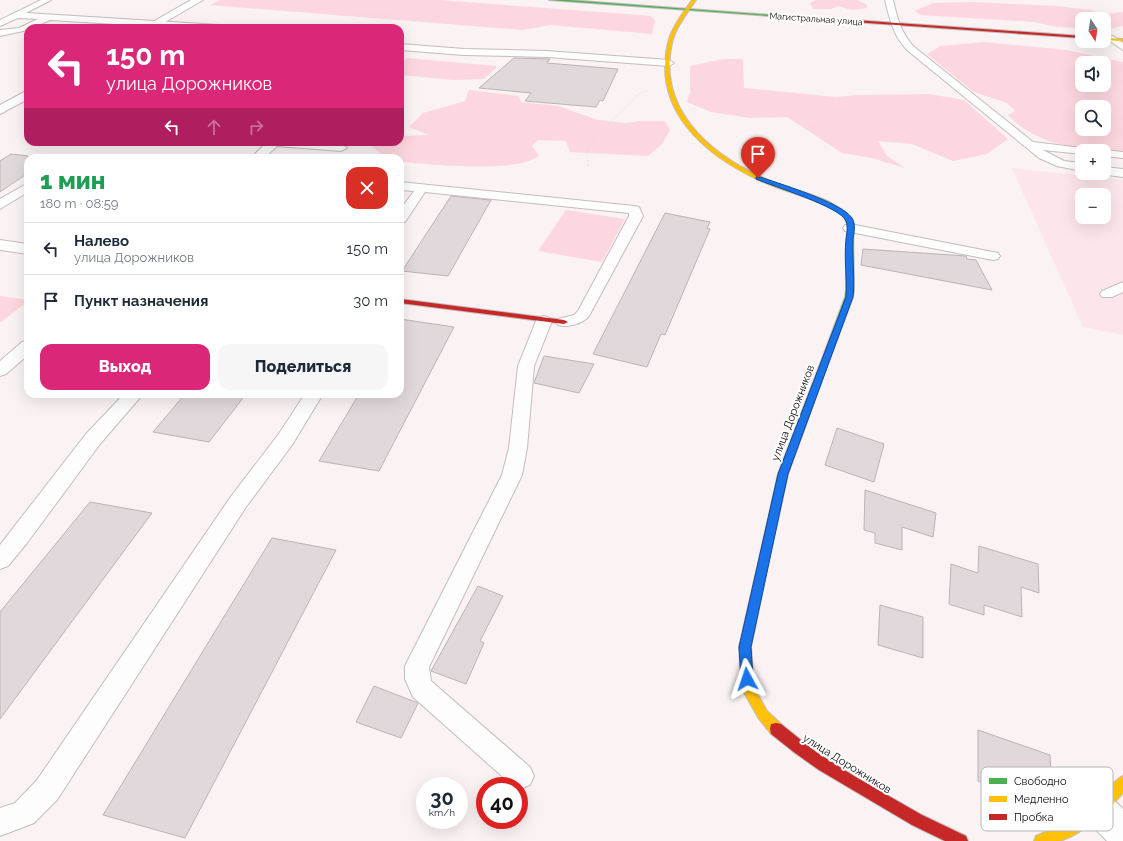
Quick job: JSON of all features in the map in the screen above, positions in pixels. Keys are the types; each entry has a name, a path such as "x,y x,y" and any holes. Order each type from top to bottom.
{"street":[{"path":"155,24 198,0"},
{"name":"Магистральная улица","path":"551,0 1075,37"},
{"path":"694,0 671,40 667,78 669,90 675,105 688,127 708,147 723,158 758,178 838,209 849,220 850,228"},
{"path":"1111,39 1123,40"},
{"path":"0,110 24,96"},
{"name":"улица Дорожников","path":"850,228 848,256 850,284 849,297 783,474 745,647 748,689 763,716 798,748 838,775 930,828 961,841"},
{"path":"0,245 24,248"},
{"path":"404,302 554,322"},
{"path":"1113,796 1123,783"},
{"path":"1113,823 1123,833"},
{"path":"1041,841 1064,831"}],"lane":[{"path":"0,23 47,0"},
{"path":"889,0 895,24 901,38 910,48 1052,161 1075,167"},
{"path":"16,15 128,24"},
{"path":"33,24 49,17"},
{"path":"0,33 24,28"},
{"path":"1111,41 1123,47"},
{"path":"404,47 464,52 547,54 669,63"},
{"path":"1029,144 1075,150"},
{"path":"261,154 270,146"},
{"path":"319,146 341,148"},
{"path":"1111,154 1123,155"},
{"path":"1111,172 1123,174"},
{"path":"404,186 634,210 636,216 584,313 579,318 554,322 526,366 518,448 512,474 501,499 417,666 417,679 422,689 521,776"},
{"path":"404,213 422,188"},
{"path":"0,205 24,189"},
{"path":"850,228 992,256"},
{"path":"1107,294 1123,286"},
{"path":"0,370 24,349"},
{"path":"0,560 20,537 93,439 130,398"},
{"path":"0,822 24,813 47,790 239,501 285,440 311,398"}],"path":[{"path":"588,166 587,151 596,136 641,92 669,90"}],"shaded area":[{"path":"220,0 439,0 640,15 650,16 655,20 652,34 550,25 523,30 210,5"},
{"path":"816,0 857,0 866,4 867,8 852,10 838,6 831,9 813,9 810,3"},
{"path":"971,2 1057,6 1094,11 1075,12 1075,28 1056,27 1035,22 921,15 914,11 934,3"},
{"path":"1123,12 1123,26 1111,29 1111,13"},
{"path":"984,42 1066,50 1094,56 1075,56 1075,92 1111,92 1111,59 1123,62 1123,153 1111,151 1111,144 1075,144 1075,147 1047,140 1034,134 1021,126 1008,115 1015,111 1007,103 974,92 927,54 941,46"},
{"path":"407,58 497,67 484,79 454,80 404,75 404,61"},
{"path":"723,59 743,59 744,88 836,97 857,95 929,94 964,100 1008,139 987,154 953,161 912,144 878,141 887,156 905,168 872,158 842,153 787,117 750,118 711,112 687,102 690,92 690,66"},
{"path":"469,90 519,96 521,102 558,106 598,120 626,123 640,121 665,121 670,130 662,144 648,156 570,152 566,141 538,140 532,146 539,156 527,162 511,165 451,166 404,162 404,154 382,154 372,146 404,146 404,136 429,135 409,127 423,113 465,101"},
{"path":"1012,168 1075,175 1075,180 1111,180 1111,179 1123,180 1123,335 1083,327"},
{"path":"566,210 625,219 602,262 538,251"},
{"path":"0,296 24,299 24,304 0,323"}],"building":[{"path":"514,58 550,59 547,63 618,69 603,101 600,100 596,107 525,101 531,93 479,88"},
{"path":"11,154 24,156 24,176 0,192 0,161"},
{"path":"451,196 491,200 448,276 404,271 404,268"},
{"path":"665,213 710,222 707,228 710,229 665,335 661,334 647,367 593,354"},
{"path":"863,249 966,256 967,259 976,260 992,290 861,265"},
{"path":"404,320 454,327 379,471 319,461 357,398 404,398"},
{"path":"544,356 594,364 579,393 534,383"},
{"path":"182,398 243,398 209,442 153,432"},
{"path":"837,428 884,444 874,482 825,465"},
{"path":"865,490 936,513 933,537 902,527 902,550 875,543 875,533 864,530"},
{"path":"90,502 152,513 0,719 0,612"},
{"path":"272,538 336,550 185,838 103,815"},
{"path":"979,546 1038,564 1039,593 1021,587 1022,617 984,605 984,615 949,604 951,564 978,573"},
{"path":"478,586 503,596 480,641 484,643 466,684 431,671"},
{"path":"880,605 923,617 923,658 878,645"},
{"path":"374,686 418,703 401,738 356,722"},
{"path":"978,730 1050,755 1051,767 981,767 981,782 978,781"}],"traffic: fast":[{"path":"551,0 783,16"},
{"path":"821,372 849,297 850,290 850,223 844,213 829,204"}],"traffic: slow":[{"path":"694,0 678,24 671,39 667,64 669,87 676,108 688,126 704,143 722,158 763,180 829,204"},
{"path":"1111,39 1123,40"},
{"path":"765,555 745,647 748,689 763,715 776,729"},
{"path":"1113,794 1123,783"},
{"path":"1041,841 1065,831"}],"traffic: jam":[{"path":"783,16 1075,37"},
{"path":"404,302 564,322"},
{"path":"765,555 783,474 821,372"},
{"path":"776,729 811,757 849,781 917,820 961,841"}],"route":[{"path":"747,679 745,669 745,647 783,474 849,297 850,284 848,256 851,226 849,220 844,214 838,209 827,204 758,178"}]}
